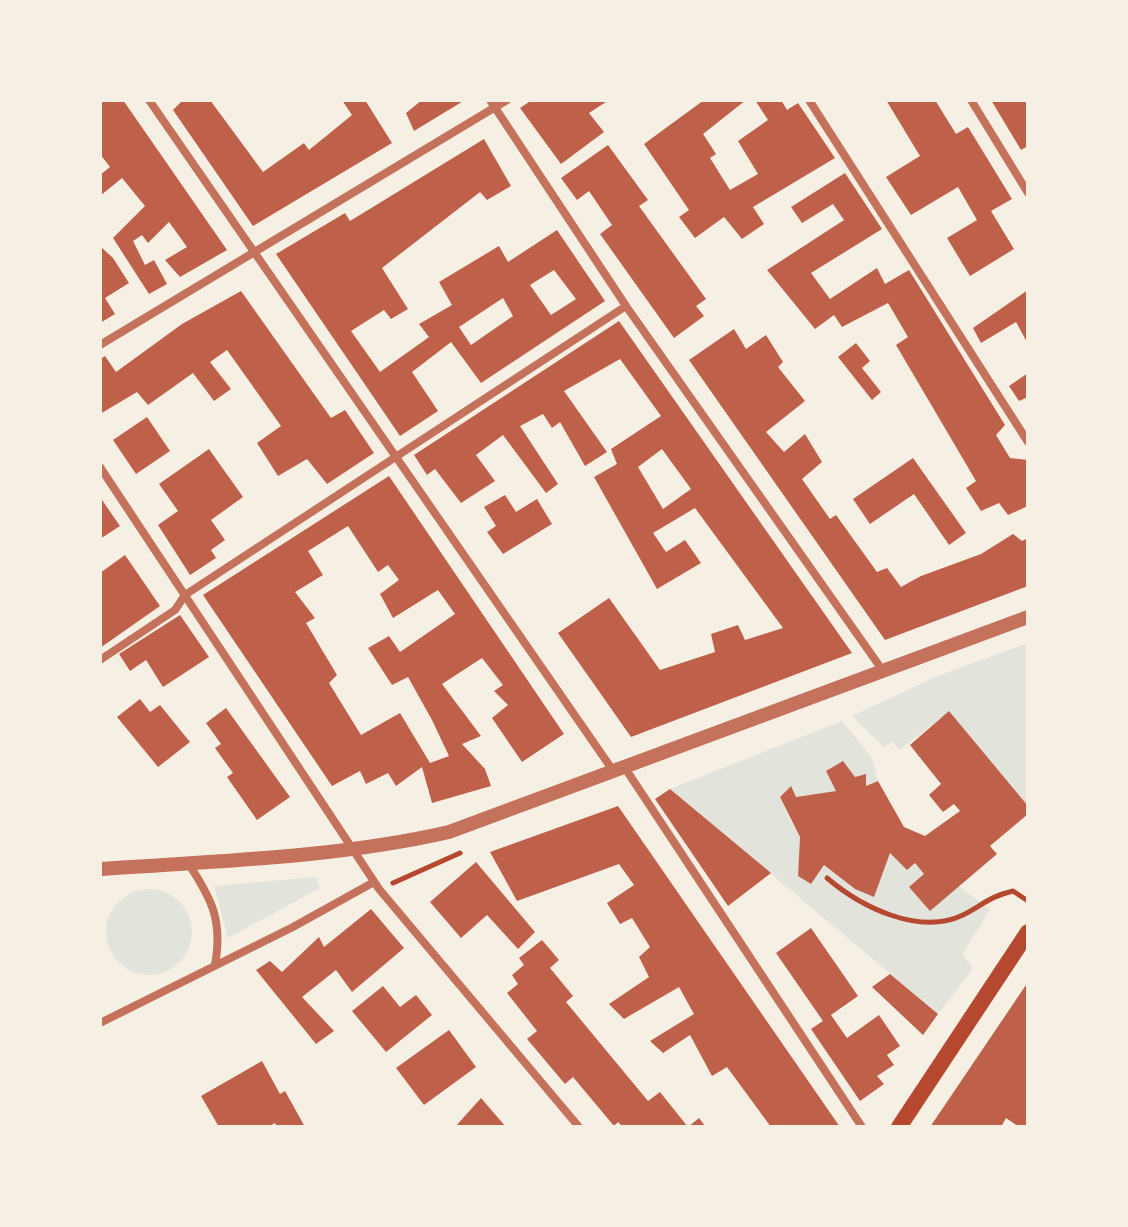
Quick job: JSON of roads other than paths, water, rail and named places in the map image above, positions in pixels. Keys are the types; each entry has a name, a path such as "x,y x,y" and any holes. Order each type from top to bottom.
{"main road":[{"path":"899,1127 1028,932"}],"street":[{"path":"149,100 395,456 619,770 862,1127"},
{"path":"100,345 493,103 507,100"},
{"path":"809,100 1028,442"},
{"path":"971,100 1028,193"},
{"path":"493,103 626,306 883,671"},
{"path":"100,660 175,610 185,595 626,306"},
{"path":"100,467 374,882 579,1127"},
{"path":"100,869 354,849 402,843 449,832 1028,617"},
{"path":"188,863 206,890 217,916 215,965"},
{"path":"100,1023 293,927 374,882"}]}
